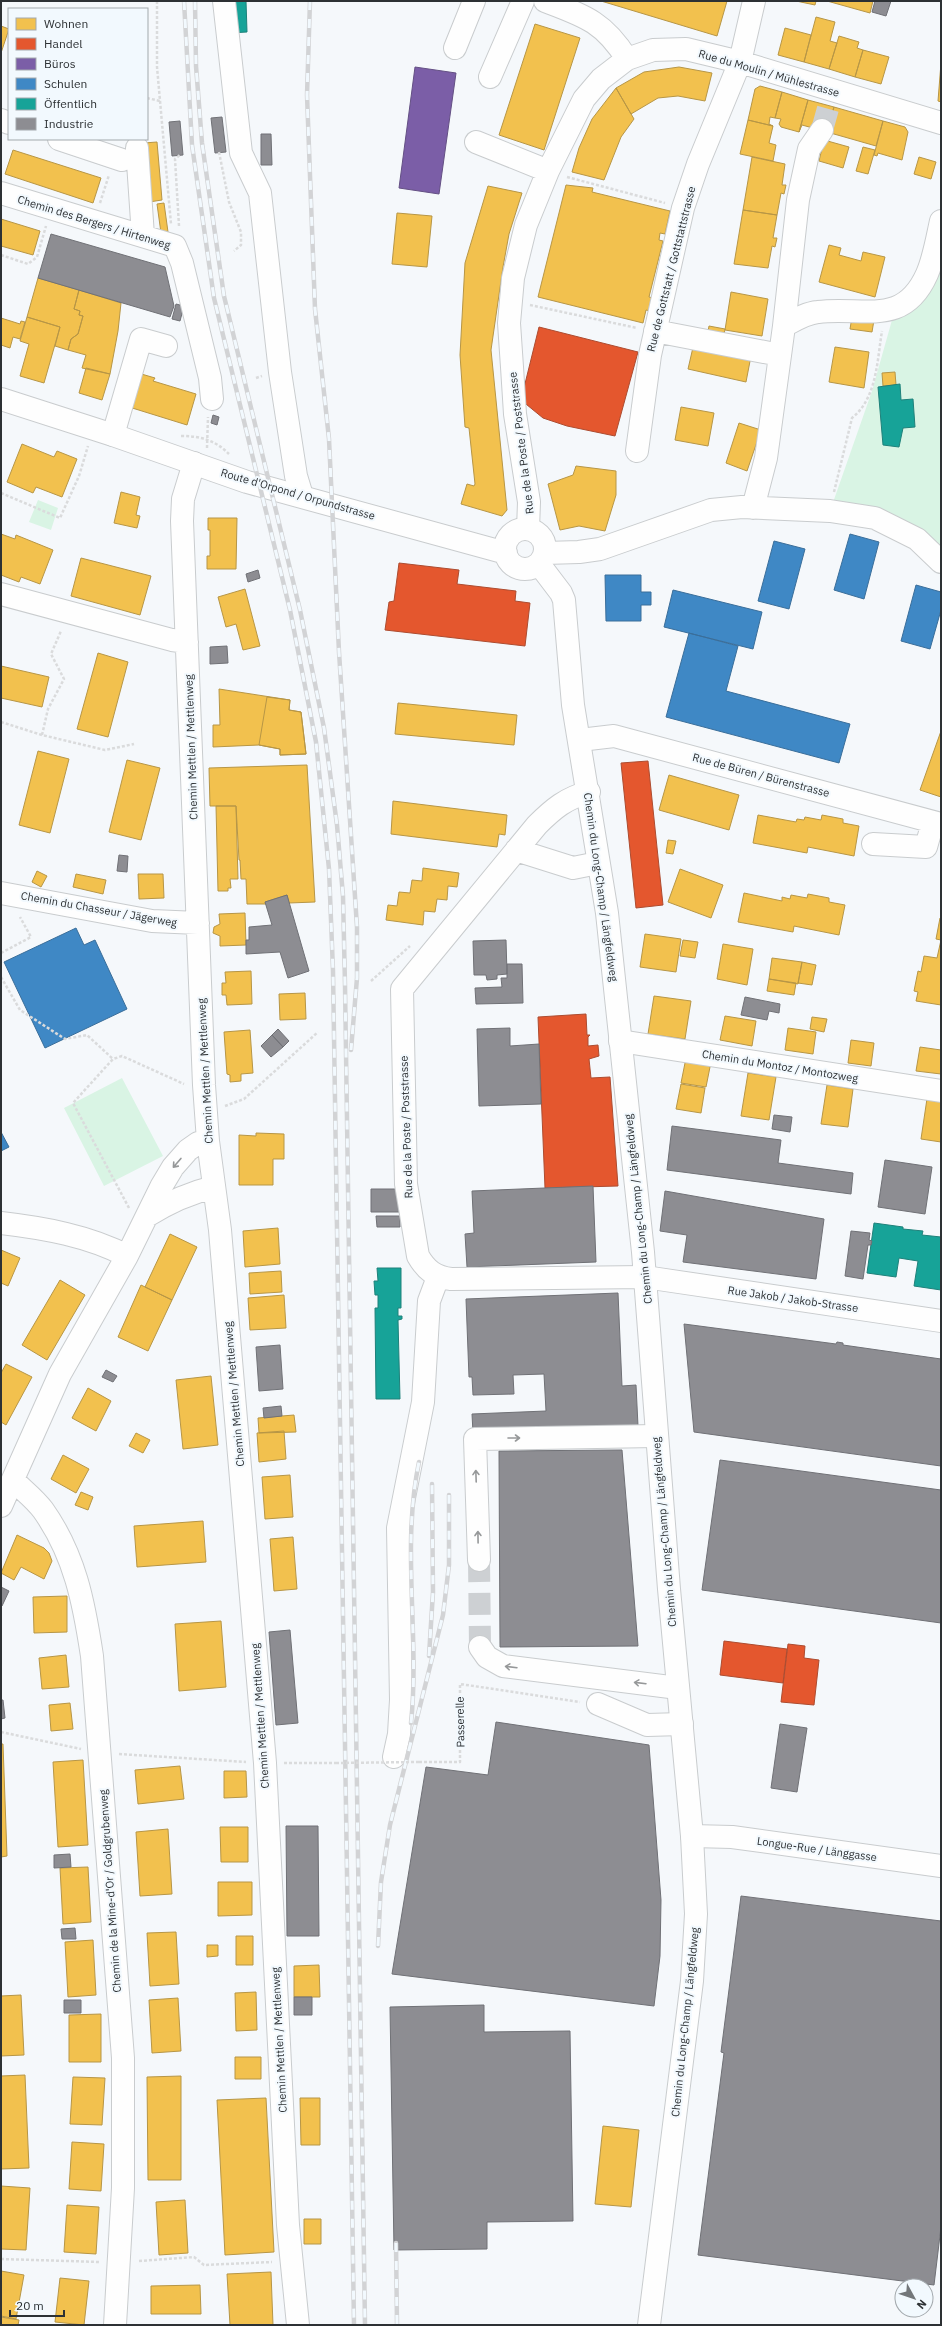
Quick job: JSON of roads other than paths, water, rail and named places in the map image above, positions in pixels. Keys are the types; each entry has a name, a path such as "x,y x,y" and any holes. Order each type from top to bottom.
{"street":[{"path":"224,1 241,153 260,193 280,372 296,476 302,496"},
{"path":"455,48 474,1"},
{"path":"490,77 523,1"},
{"name":"Rue de Gottstatt / Gottstattstrasse","path":"637,451 655,331 683,208 701,157 740,62 754,1"},
{"path":"559,3 592,20 607,32 627,59"},
{"name":"Rue du Moulin / Mühlestrasse","path":"627,59 653,50 686,48 740,62 831,98 941,123"},
{"name":"Rue de la Poste / Poststrasse","path":"528,530 529,502 515,414 512,375 509,323 513,301 513,278 526,225 548,170 584,99 601,80 627,59"},
{"path":"753,508 766,458 784,326 798,200 810,149 822,130"},
{"path":"63,140 124,155 144,236"},
{"path":"476,142 548,170"},
{"name":"Chemin des Bergers / Hirtenweg","path":"1,193 144,236 177,238 210,378 212,399"},
{"path":"784,326 816,312 848,310 884,312 905,302 926,276 941,221"},
{"path":"655,331 780,355"},
{"path":"113,435 141,339 166,346"},
{"name":"Route d'Orpond / Orpundstrasse","path":"1,399 113,435 247,482 506,553"},
{"name":"Chemin Mettlen / Mettlenweg","path":"194,463 183,499 182,521 208,1141 220,1230 265,1763 288,2225 298,2325"},
{"path":"580,740 573,705 564,600 542,558 542,537 528,530 516,532 511,536 506,547 506,553 508,560 519,568 526,569 542,558 591,551 634,538 711,510 729,507 830,511 862,515 885,521 917,540 941,562"},
{"path":"1,594 172,640 187,642"},
{"name":"Rue de Büren / Bürenstrasse","path":"580,740 614,736 937,823"},
{"name":"Chemin du Long-Champ / Längfeldweg","path":"580,740 607,914 645,1277 656,1436 692,1836 696,1914 692,1981 649,2325"},
{"name":"Rue de la Poste / Poststrasse","path":"438,1277 427,1269 418,1256 408,1201 402,989 537,825 560,804 573,796 589,792"},
{"path":"873,844 926,847 937,823"},
{"path":"516,850 573,868 598,863"},
{"name":"Chemin du Chasseur / Jägerweg","path":"1,893 152,921 198,923"},
{"name":"Chemin du Montoz / Montozweg","path":"620,1041 941,1091"},
{"path":"1,1506 60,1374 127,1256 140,1216 173,1167 188,1150 198,1143 208,1141"},
{"path":"140,1216 182,1196 214,1187"},
{"path":"1,1223 27,1226 103,1244 127,1256"},
{"path":"394,1757 399,1734 401,1700 398,1528 423,1402 430,1301 438,1277 451,1279 645,1277"},
{"name":"Rue Jakob / Jakob-Strasse","path":"645,1277 941,1321"},
{"path":"479,1560 475,1438 656,1436"},
{"name":"Chemin de la Mine-d'Or / Goldgrubenweg","path":"13,1480 43,1509 67,1551 83,1600 92,1656 123,2058 123,2188 115,2325"},
{"path":"480,1647 487,1657 503,1666 678,1688"},
{"path":"598,1704 647,1725 682,1724"},
{"name":"Longue-Rue / Länggasse","path":"692,1836 732,1838 941,1866"}],"tunnel":[{"path":"822,130 829,105"},
{"path":"479,1560 480,1647"}],"railway":[{"path":"184,1 192,145 214,298 290,610 316,742 329,869 333,971 354,2325"},
{"path":"195,1 196,66 202,143 224,296 300,610 324,728 337,825 343,896 365,2325"},
{"path":"310,1 307,95 315,309 329,439 339,652 357,927 357,978 351,1050"},
{"path":"411,1723 414,1658 411,1527 419,1462"},
{"path":"429,1656 433,1592 432,1484"},
{"path":"378,1946 381,1882 390,1825 443,1615 449,1565 449,1495"},
{"path":"396,2243 397,2325"}]}
